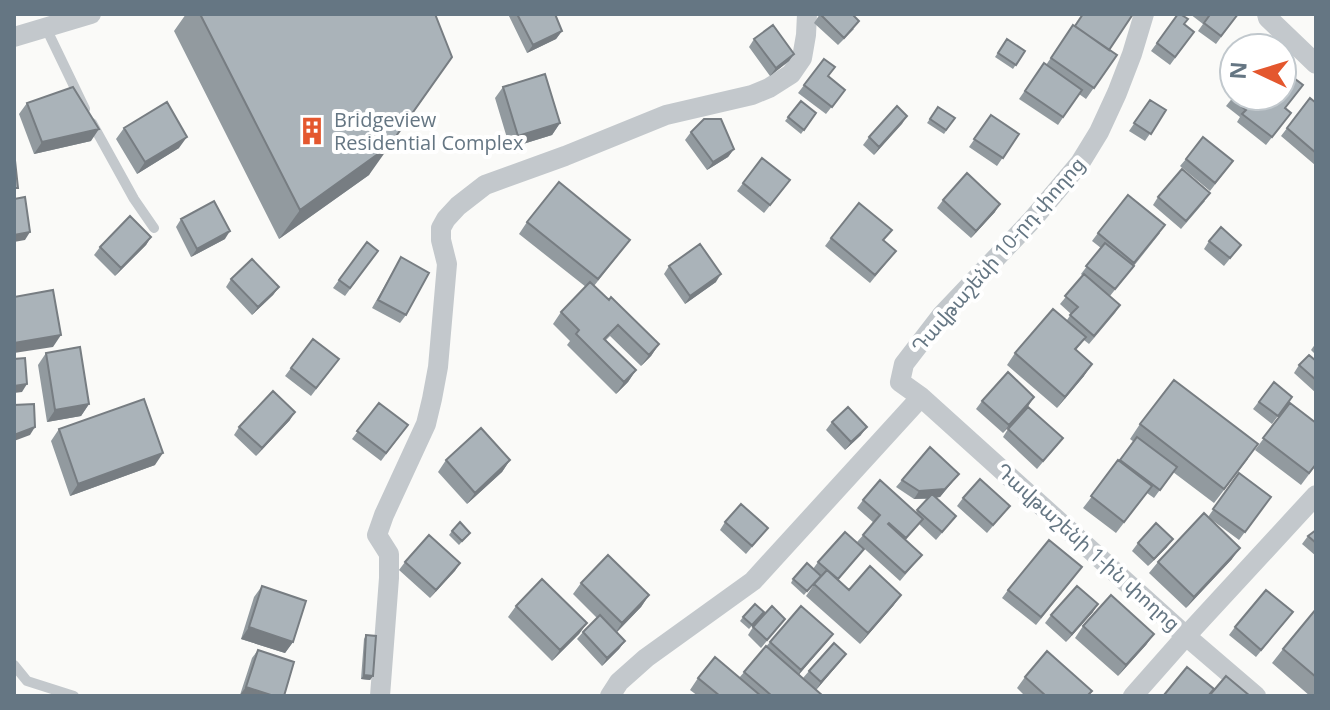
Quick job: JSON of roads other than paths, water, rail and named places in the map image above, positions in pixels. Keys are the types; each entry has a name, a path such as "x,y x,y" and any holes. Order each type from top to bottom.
{"street":[{"path":"14,37 91,14"},
{"path":"380,696 389,554 377,535 426,424 432,399 438,367 447,264 441,240 441,228 446,219 485,185 666,115 752,95 769,88 791,74 802,58 807,14"},
{"name":"Դավթաշենի 10-րդ փողոց","path":"921,397 900,382 904,364 941,316 1032,220 1080,163 1117,93 1144,14"},
{"path":"1267,14 1316,64"},
{"path":"610,696 619,682 646,658 753,581 921,397"},
{"name":"Դավթաշենի 1-ին փողոց","path":"921,397 1256,696"},
{"path":"1133,696 1316,495"}],"lane":[{"path":"46,28 99,138 154,228"},
{"path":"14,665 27,681 74,696"}],"place":[{"name":"Bridgeview Residential Complex","path":"312,131"}]}
